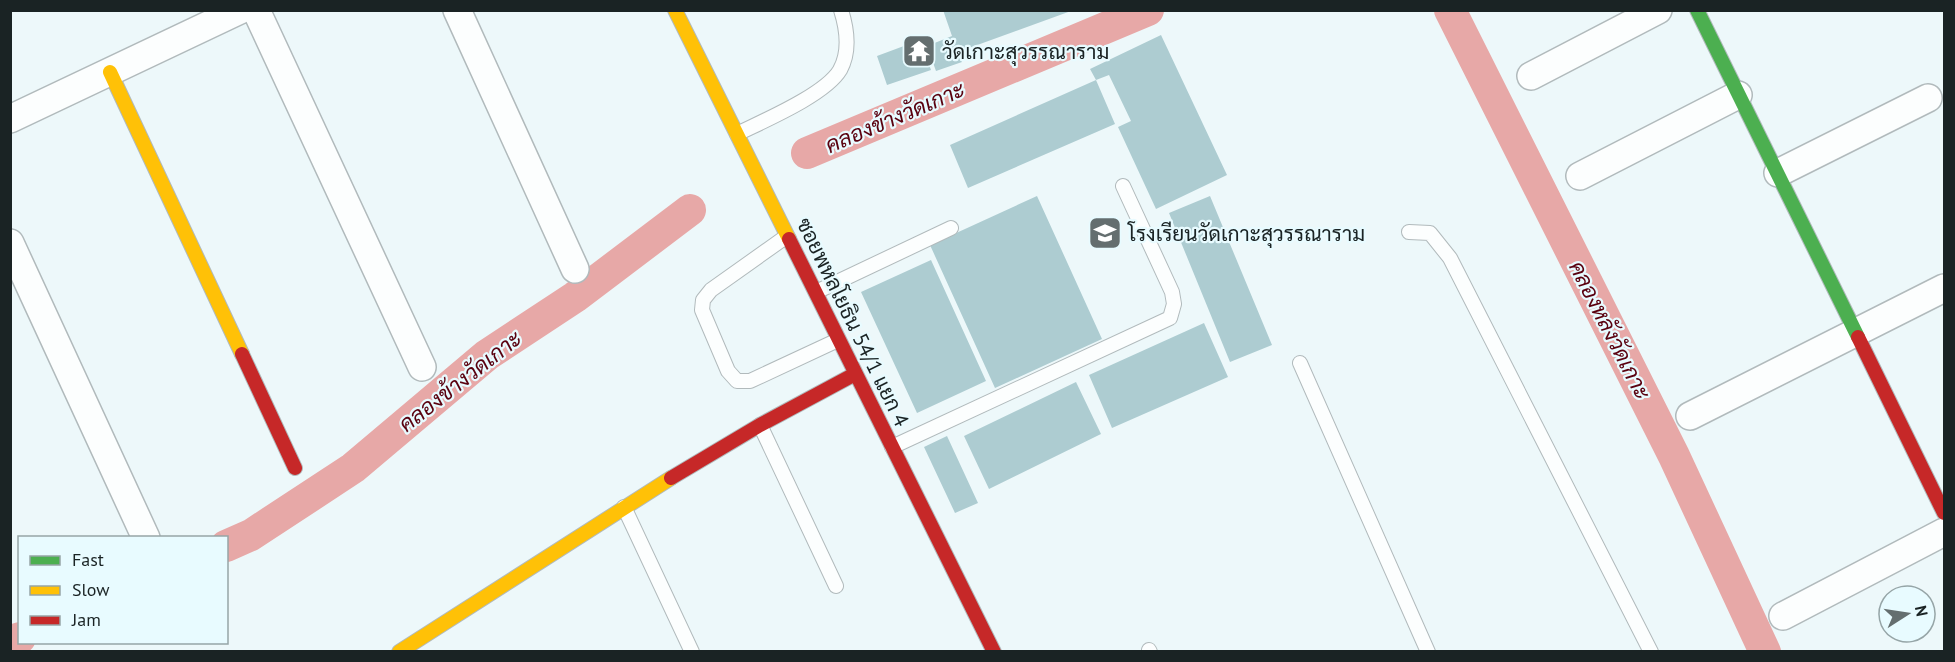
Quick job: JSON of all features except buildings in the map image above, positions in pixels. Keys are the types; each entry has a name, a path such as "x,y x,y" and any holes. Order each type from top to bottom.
{"street":[{"path":"10,119 240,10"},
{"path":"256,10 422,367"},
{"path":"457,10 574,269"},
{"name":"ซอยพหลโยธิน 54/1 แยก 4","path":"675,10 816,292 990,650"},
{"path":"1531,76 1658,10"},
{"path":"1697,10 1944,513"},
{"path":"110,72 296,468"},
{"path":"1580,176 1738,95"},
{"path":"1778,173 1928,98"},
{"path":"10,243 146,536"},
{"path":"1689,416 1944,288"},
{"path":"399,651 624,507 760,425 855,374"},
{"path":"1783,616 1944,532"}],"lane":[{"path":"737,135 818,92 840,70 847,46 840,10"},
{"path":"892,447 1170,318 1174,304 1172,292 1123,186"},
{"path":"816,292 951,228"},
{"path":"1409,232 1430,233 1450,258 1651,651"},
{"path":"787,236 711,290 703,300 702,310 728,371 737,381 750,381 838,340"},
{"path":"1300,363 1428,651"},
{"path":"760,425 836,586"},
{"path":"624,507 692,651"}],"waterway":[{"name":"คลองข้างวัดเกาะ","path":"807,153 1148,10"},
{"name":"คลองหลังวัดเกาะ","path":"1450,10 1674,456 1765,652"},
{"name":"คลองข้างวัดเกาะ","path":"228,545 251,535 353,468 487,355 575,297 690,210"},
{"name":"คลองข้างวัดเกาะ","path":"10,641 18,639"}],"traffic: fast":[{"path":"1697,10 1858,337"}],"traffic: slow":[{"path":"675,10 789,239"},
{"path":"110,72 242,354"},
{"path":"399,652 671,478"}],"traffic: jam":[{"path":"789,239 994,652"},
{"path":"1858,337 1944,513"},
{"path":"242,354 295,468"},
{"path":"671,478 760,425 855,374"}],"place":[{"name":"วัดเกาะสุวรรณาราม","path":"919,51"},
{"name":"โรงเรียนวัดเกาะสุวรรณาราม","path":"1105,233"}]}
